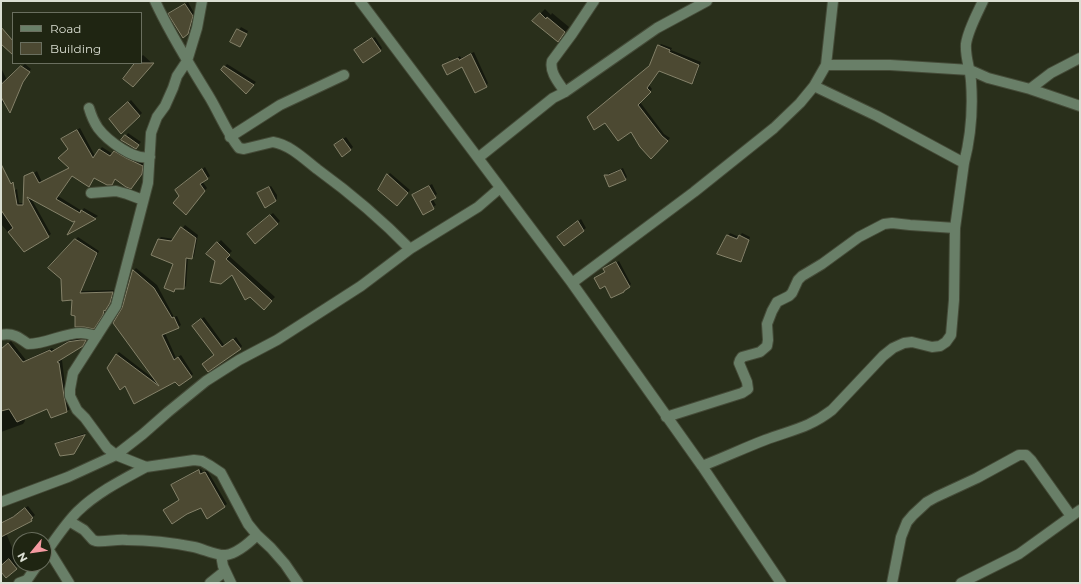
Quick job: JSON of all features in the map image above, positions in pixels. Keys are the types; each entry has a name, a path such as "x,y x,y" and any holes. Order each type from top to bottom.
{"street":[{"path":"155,1 187,61 218,111 230,137 239,148 244,149 273,142 299,154 369,209 410,250"},
{"path":"146,467 116,455 107,448 85,418 77,410 70,396 70,389 73,373 116,306 148,183 153,127 168,100 179,71 187,61 197,28 202,1"},
{"path":"360,1 572,283 702,466 781,583"},
{"path":"565,92 553,73 551,65 552,61 594,1"},
{"path":"478,158 553,98 565,92 656,28 707,1"},
{"path":"572,283 694,192 774,128 800,103 814,86 826,65 833,1"},
{"path":"702,466 766,440 809,425 824,416 832,410 883,356 893,348 904,343 912,342 918,342 932,347 940,346 946,342 951,335 954,300 955,228 964,163 969,142 971,117 972,88 966,54 966,44 968,34 983,1"},
{"path":"1030,89 1051,73 1080,58"},
{"path":"826,65 890,65 970,70 988,78 1030,89 1080,106"},
{"path":"230,137 280,105 344,75"},
{"path":"814,86 877,116 964,163"},
{"path":"89,108 97,127 108,138 133,156 141,158 150,157"},
{"path":"1,502 68,477 116,455 144,434 206,381 239,360 277,340 355,290 410,250 478,207 500,188"},
{"path":"91,193 116,191 143,200"},
{"path":"666,417 748,389 747,382 739,364 740,360 742,357 760,352 767,346 768,318 777,302 789,296 802,276 822,264 859,237 876,228 892,223 910,226 955,228"},
{"path":"1,335 10,334 17,336 28,344 49,341 82,332 97,336"},
{"path":"892,583 901,537 907,522 913,515 936,496 977,478 1019,455 1026,455 1031,460 1071,516"},
{"path":"52,544 69,520 95,497 146,467 194,460 202,461 221,473 241,511 257,535 285,564 298,583"},
{"path":"961,583 1019,554 1080,510"},
{"path":"69,520 84,530 93,540 96,541 150,541 193,546 220,555 228,555 235,552 249,543 257,535"},
{"path":"220,555 230,583"},
{"path":"52,560 70,583"},
{"path":"210,583 225,571"},
{"path":"24,582 32,572"}],"building":[{"path":"185,4 193,16 188,34 183,38 168,14"},
{"path":"540,13 565,32 558,42 532,21"},
{"path":"1,27 12,40 12,54 1,44"},
{"path":"237,29 247,34 240,47 230,42"},
{"path":"372,38 381,51 363,63 354,50"},
{"path":"658,45 670,50 669,52 699,65 692,84 659,71 647,88 651,92 638,105 662,136 668,141 651,159 640,147 631,132 618,141 605,123 594,130 587,117 649,66"},
{"path":"471,54 487,87 475,93 462,67 447,75 442,65 458,58 459,60"},
{"path":"154,63 133,87 123,79 134,64"},
{"path":"21,66 30,72 23,82 10,113 1,97 1,85"},
{"path":"224,66 254,85 246,94 221,70"},
{"path":"128,102 140,116 121,134 109,119"},
{"path":"77,130 93,158 99,149 110,156 114,151 143,166 142,174 131,189 115,179 112,185 107,185 94,178 89,187 72,176 56,199 80,213 81,210 96,219 67,235 75,221 73,222 27,197 49,237 24,252 8,232 13,228 1,210 1,164 11,184 13,182 17,205 23,205 24,176 33,172 39,183 69,168 58,158 68,149 61,139"},
{"path":"125,135 139,145 136,149 121,140"},
{"path":"343,139 351,150 342,157 334,145"},
{"path":"202,169 208,179 200,184 205,191 186,215 173,203 179,196 175,190"},
{"path":"621,170 626,180 609,187 604,175"},
{"path":"387,174 408,193 397,206 378,190"},
{"path":"429,186 436,198 430,201 434,209 423,215 412,195"},
{"path":"269,187 276,201 265,208 257,193"},
{"path":"270,215 278,224 255,244 247,234"},
{"path":"578,221 584,231 564,246 557,237"},
{"path":"181,227 196,238 192,259 186,258 184,289 175,289 174,292 164,288 173,264 151,255 158,239 171,241"},
{"path":"727,235 737,239 739,235 749,240 741,262 717,254"},
{"path":"75,239 97,253 80,293 113,292 110,303 105,311 104,310 103,315 94,329 75,327 75,316 71,315 72,300 62,301 61,279 48,268"},
{"path":"217,242 230,255 226,259 272,301 264,310 250,297 245,300 232,275 221,284 210,282 215,261 206,254"},
{"path":"616,262 630,287 624,292 611,298 605,286 600,289 594,278 605,272 603,269"},
{"path":"133,270 154,288 172,318 174,317 179,328 162,335 174,360 178,357 192,377 179,386 175,382 134,404 125,386 120,390 107,368 116,354 159,386 113,323 122,308"},
{"path":"201,319 222,347 233,339 241,349 208,372 202,364 214,355 192,326"},
{"path":"86,340 83,346 57,362 59,363 67,412 51,418 47,409 17,422 9,409 1,411 1,349 8,343 23,362 50,350 51,352 68,342"},
{"path":"85,435 74,454 60,456 55,444"},
{"path":"199,470 200,474 205,472 225,507 207,519 201,508 187,514 172,524 163,510 179,500 171,485"},
{"path":"25,508 33,518 31,519 32,521 1,537 1,523 13,517"},
{"path":"9,559 12,563 12,572 13,572 6,578 1,572 1,566"}]}
